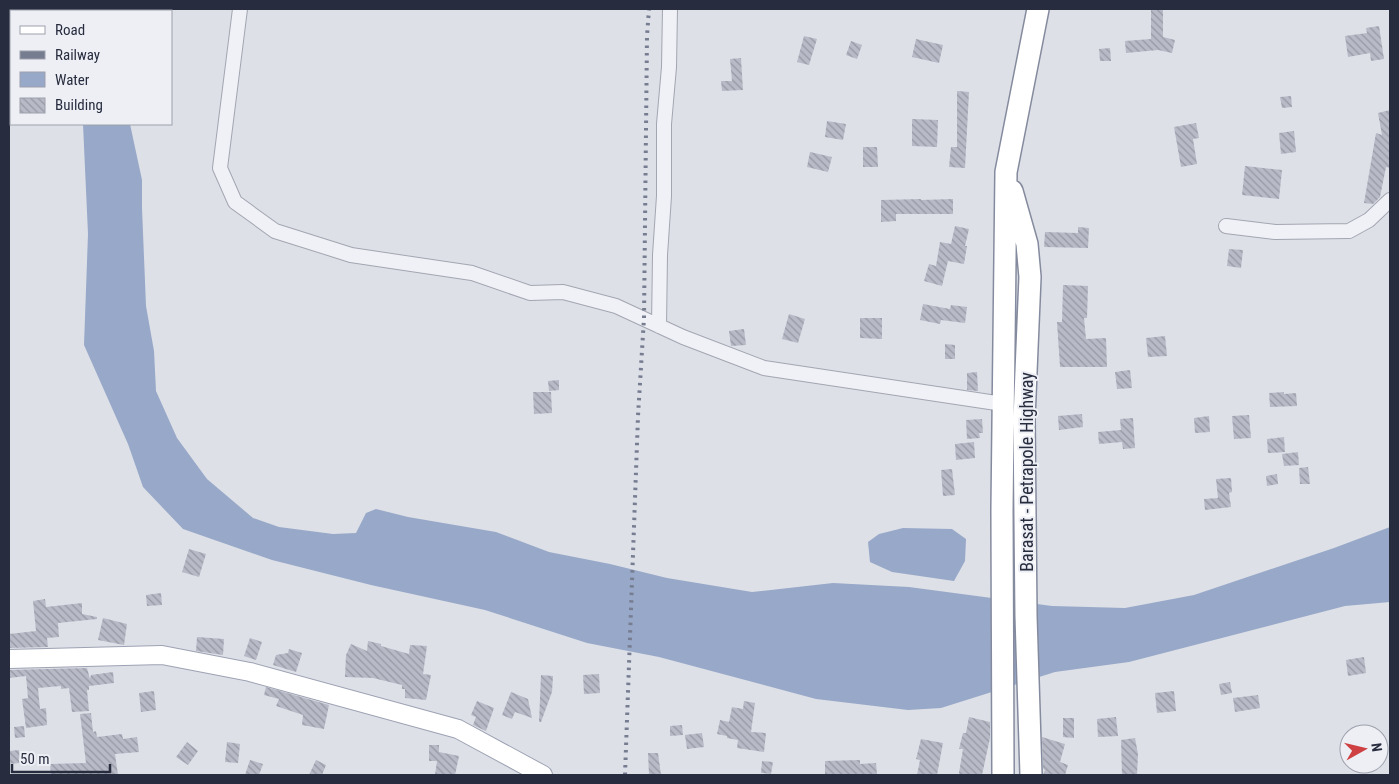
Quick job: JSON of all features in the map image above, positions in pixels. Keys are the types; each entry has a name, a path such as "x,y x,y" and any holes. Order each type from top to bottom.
{"highway":[{"name":"Barasat - Petrapole Highway","path":"1003,775 1002,510 1006,172 1038,9"},
{"name":"Barasat - Petrapole Highway","path":"1006,172 1027,244 1030,278 1024,419 1031,775"}],"main road":[{"path":"9,659 162,655 250,672 458,729 543,775"}],"street":[{"path":"240,9 220,168 235,202 276,231 351,255 472,273 530,293 563,292 616,306 684,337 764,368 1003,404"},
{"path":"659,326 660,255 664,196 664,124 669,67 670,9"},
{"path":"1226,226 1275,232 1349,231 1369,220 1390,200"}],"water":[{"path":"83,125 130,125 142,180 146,306 154,351 156,391 177,438 207,479 253,518 279,527 333,534 356,533 366,513 376,509 408,517 496,532 549,552 667,578 752,592 833,583 909,587 1052,606 1125,608 1194,595 1390,527 1390,602 1345,606 1129,662 1055,672 941,708 908,710 816,699 659,657 587,643 485,610 371,585 272,560 183,529 143,487 128,444 84,345 88,234"},
{"path":"903,528 952,529 966,539 965,561 954,581 892,572 870,562 868,542 879,534"}],"building":[{"path":"1151,9 1163,9 1163,37 1175,40 1172,53 1158,50 1126,53 1125,41 1151,39"},
{"path":"1379,26 1384,59 1371,61 1370,53 1348,57 1345,36 1367,33 1366,28"},
{"path":"804,36 817,39 809,65 797,62"},
{"path":"916,39 943,45 939,63 912,57"},
{"path":"851,41 862,45 857,59 846,55"},
{"path":"1110,48 1111,61 1100,61 1099,49"},
{"path":"741,58 743,90 722,91 721,81 732,81 730,59"},
{"path":"957,91 969,92 965,168 949,167 951,147 957,147"},
{"path":"1291,96 1292,107 1282,108 1280,97"},
{"path":"1390,110 1390,168 1386,167 1380,197 1373,204 1364,203 1376,133 1382,135 1378,113"},
{"path":"912,119 938,120 937,147 912,146"},
{"path":"827,121 846,124 843,140 825,137"},
{"path":"1196,123 1199,138 1193,139 1197,164 1181,167 1174,127"},
{"path":"1294,131 1296,152 1281,154 1279,133"},
{"path":"863,147 877,147 878,167 863,167"},
{"path":"810,152 832,157 828,172 807,167"},
{"path":"1245,166 1282,170 1279,199 1242,195"},
{"path":"953,199 953,214 896,214 896,221 881,222 881,200"},
{"path":"955,226 969,229 965,246 967,246 964,264 948,261 942,286 924,281 929,264 936,266 940,242 951,244"},
{"path":"1078,227 1089,228 1088,248 1044,247 1045,232 1078,233"},
{"path":"1229,249 1243,250 1241,268 1227,266"},
{"path":"1063,285 1088,286 1087,318 1084,318 1086,339 1106,338 1107,367 1060,367 1057,322 1062,322"},
{"path":"923,304 950,309 951,305 967,307 965,323 941,320 940,324 920,320"},
{"path":"789,314 805,319 798,343 782,339"},
{"path":"860,318 882,318 882,339 860,338"},
{"path":"744,329 746,345 731,346 729,331"},
{"path":"1165,336 1167,356 1148,357 1146,338"},
{"path":"945,344 955,345 955,359 945,359"},
{"path":"1130,370 1132,388 1117,389 1115,372"},
{"path":"977,372 978,391 967,390 967,373"},
{"path":"559,380 559,390 549,391 548,381"},
{"path":"533,392 551,392 552,413 534,414"},
{"path":"1284,392 1284,394 1296,393 1297,406 1270,407 1269,393"},
{"path":"1082,414 1083,427 1059,430 1058,416"},
{"path":"1249,415 1251,438 1234,439 1232,416"},
{"path":"1209,416 1210,432 1195,433 1194,418"},
{"path":"1133,418 1135,448 1123,449 1122,442 1099,444 1098,432 1121,430 1120,419"},
{"path":"982,419 983,433 979,433 980,438 967,439 966,420"},
{"path":"1284,437 1285,452 1268,453 1267,439"},
{"path":"974,442 975,458 956,460 955,444"},
{"path":"1298,452 1299,465 1284,466 1282,454"},
{"path":"1308,467 1310,484 1300,484 1299,468"},
{"path":"952,469 955,495 943,496 941,470"},
{"path":"1277,474 1278,484 1267,486 1266,476"},
{"path":"1231,478 1232,492 1229,493 1231,507 1205,510 1204,499 1218,498 1216,479"},
{"path":"189,549 206,554 199,577 182,572"},
{"path":"161,593 162,605 147,606 146,595"},
{"path":"45,599 46,607 82,603 82,614 97,617 97,619 58,623 59,637 47,638 48,647 9,648 9,634 36,631 33,601"},
{"path":"103,618 127,624 124,645 98,640"},
{"path":"197,637 224,639 223,655 196,651"},
{"path":"250,638 262,642 256,660 244,656"},
{"path":"368,641 409,654 410,645 427,646 423,674 431,675 426,700 405,698 405,689 402,689 402,685 373,678 345,677 346,655 351,644 367,651"},
{"path":"289,649 302,653 296,672 273,665 276,655 288,653"},
{"path":"1364,657 1366,673 1348,676 1346,660"},
{"path":"87,668 90,679 91,675 113,672 114,683 89,686 89,690 87,690 89,711 72,712 69,688 61,689 61,686 38,688 40,709 46,708 47,725 26,728 22,699 28,698 26,676 9,678 9,670"},
{"path":"599,674 600,693 584,694 583,675"},
{"path":"541,675 553,676 552,692 541,722 539,722"},
{"path":"1230,682 1232,693 1221,695 1219,684"},
{"path":"266,687 329,705 324,729 302,725 303,715 276,706 279,699 264,695"},
{"path":"154,691 156,710 141,712 139,693"},
{"path":"1174,691 1176,711 1157,713 1155,693"},
{"path":"511,692 528,699 532,718 515,712 512,719 502,715"},
{"path":"1258,695 1260,708 1235,712 1233,698"},
{"path":"477,701 494,708 486,731 473,725 476,717 471,715"},
{"path":"744,701 755,703 751,732 766,733 764,752 737,748 738,740 717,734 720,720 729,722 732,707 743,709"},
{"path":"91,713 93,732 96,731 97,737 122,734 123,739 137,737 139,752 115,754 118,775 51,775 50,764 86,763 80,714"},
{"path":"969,717 990,722 990,738 982,775 960,775 959,773 963,749 959,749 963,733 966,733"},
{"path":"1116,717 1118,736 1098,737 1097,719"},
{"path":"1063,718 1074,718 1074,738 1063,737"},
{"path":"682,725 683,735 670,736 670,726"},
{"path":"24,726 25,737 15,738 14,727"},
{"path":"702,733 704,747 687,749 685,735"},
{"path":"1042,737 1065,744 1060,762 1068,765 1065,775 1043,775 1045,770 1043,768"},
{"path":"1135,738 1138,754 1137,775 1122,775 1121,740"},
{"path":"921,739 943,743 937,775 917,775 920,760 916,759"},
{"path":"187,742 198,751 188,765 176,757"},
{"path":"227,742 240,744 238,763 225,762"},
{"path":"429,745 439,745 439,752 459,756 455,775 435,775 437,761 429,761"},
{"path":"19,750 20,763 9,764 9,751"},
{"path":"648,753 658,753 661,775 649,775"},
{"path":"250,760 263,764 259,775 245,775"},
{"path":"316,760 326,765 322,775 309,775"},
{"path":"860,760 860,764 876,763 877,775 825,775 825,761"},
{"path":"762,761 773,762 771,774 761,773"}],"railway":[{"path":"625,775 638,416 644,318 647,36 649,9"}]}
